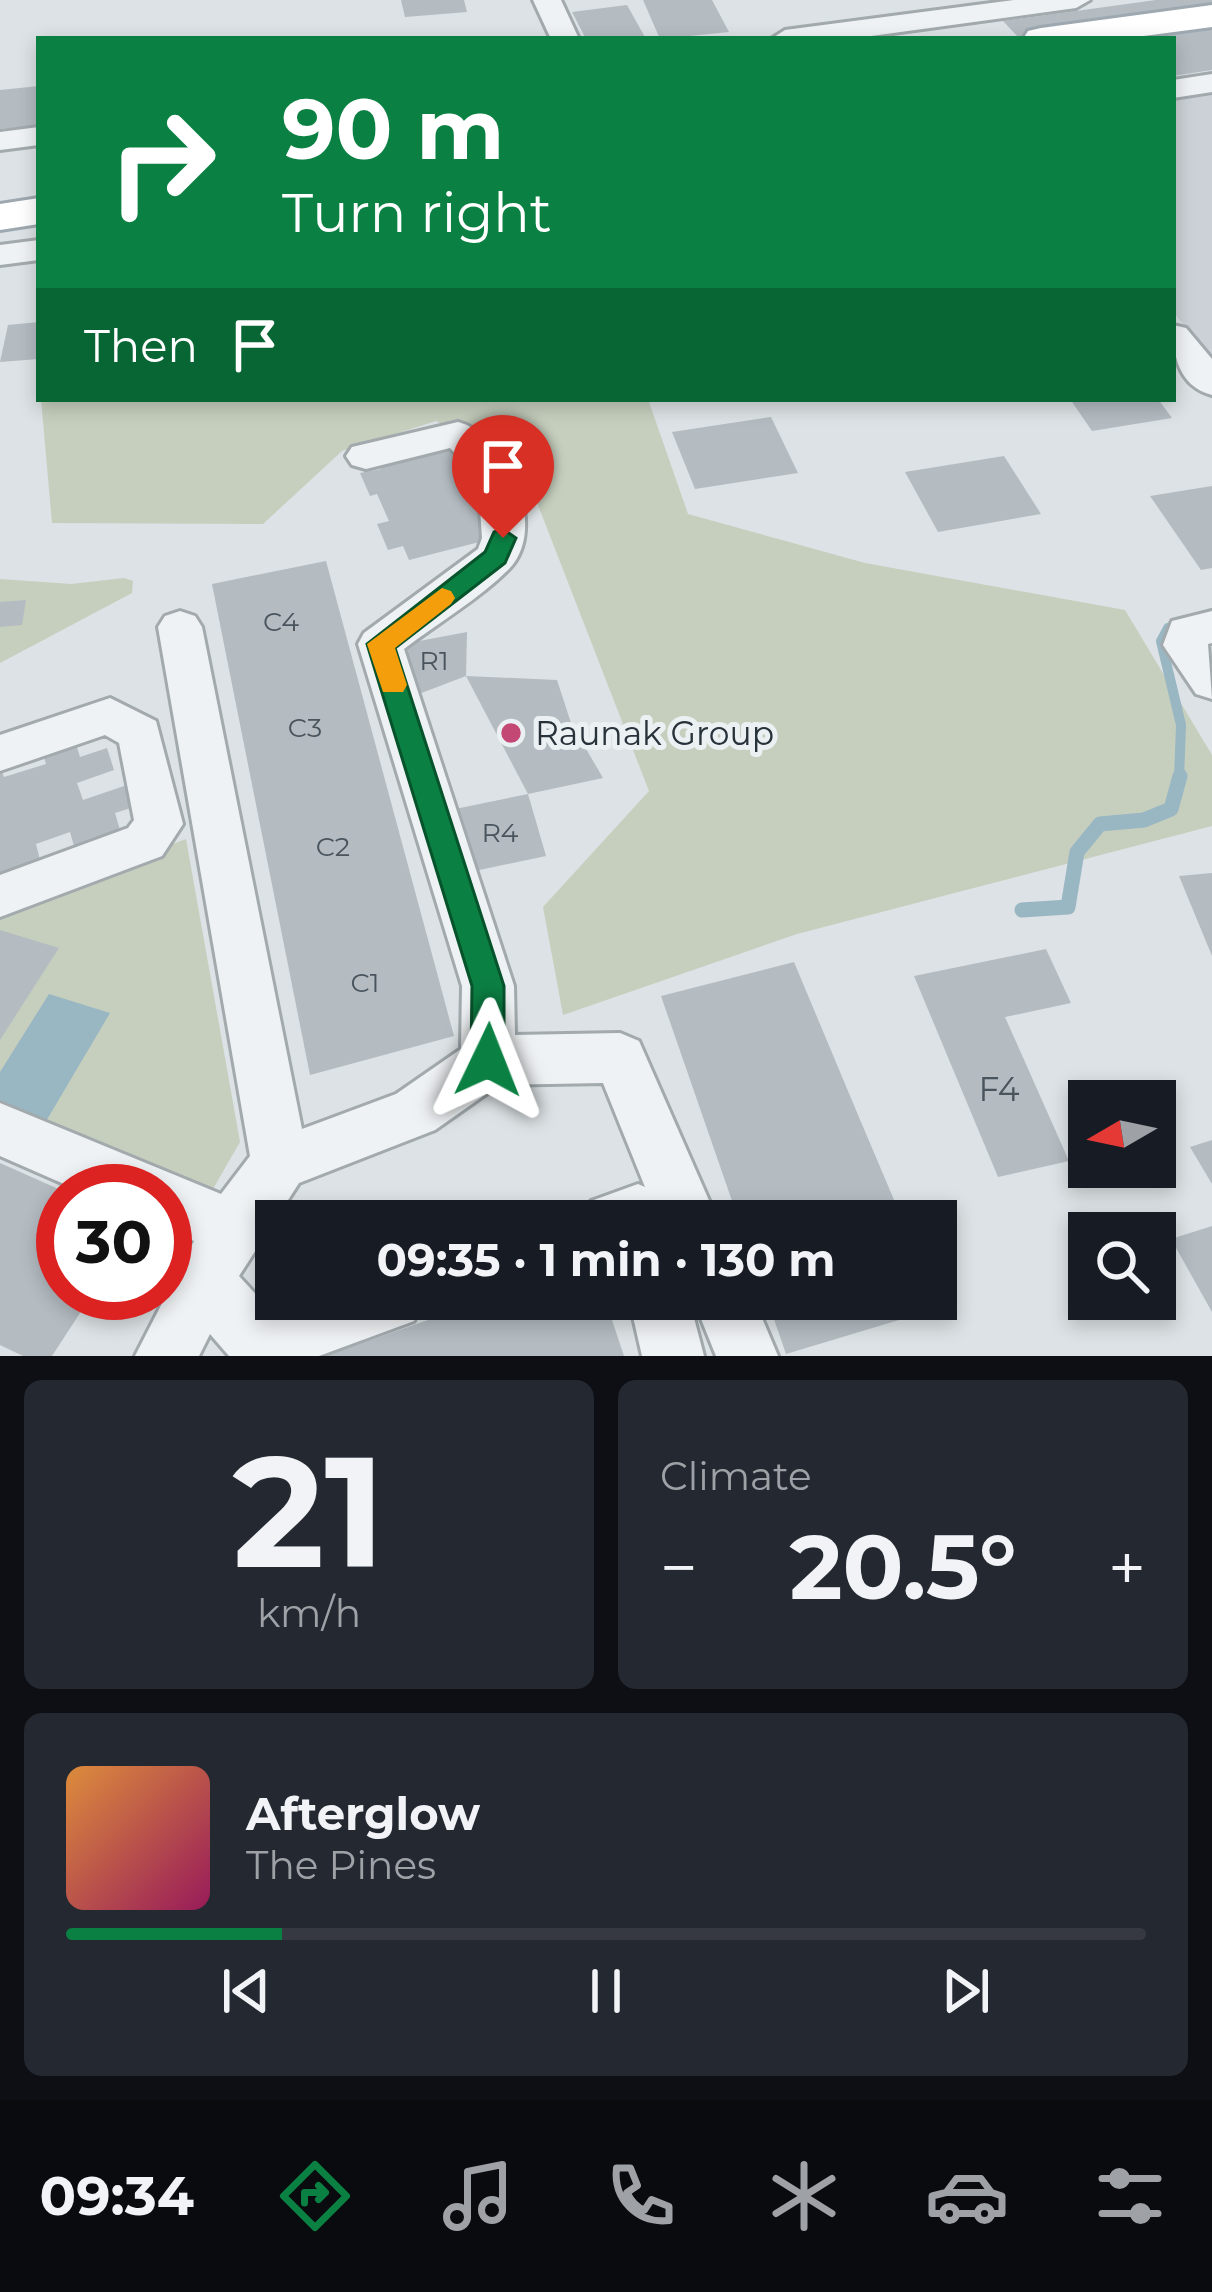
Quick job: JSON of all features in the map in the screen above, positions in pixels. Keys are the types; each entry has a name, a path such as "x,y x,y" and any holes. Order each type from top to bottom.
{"main road":[{"path":"1063,36 1212,16"},
{"path":"1176,53 1212,47"},
{"path":"0,181 36,175"},
{"path":"0,217 36,212"}],"street":[{"path":"547,0 564,36"},
{"path":"807,36 1076,0"},
{"path":"1176,89 1212,83"},
{"path":"0,141 36,136"},
{"path":"0,255 36,250"},
{"path":"1176,340 1212,383"},
{"path":"366,456 458,434 498,475 503,538 496,556 380,644 488,986 488,1060"},
{"path":"180,627 280,1163"},
{"path":"1212,627 1187,632 1185,645 1212,682"},
{"path":"0,753 110,716 140,734 159,824 145,842 0,896"},
{"path":"166,1356 232,1228 280,1163 409,1118 452,1094 488,1060 620,1058 680,1200"},
{"path":"0,1130 81,1164"},
{"path":"192,1211 232,1228"},
{"path":"206,1284 261,1346 333,1320"},
{"path":"664,1320 673,1356"},
{"path":"732,1320 747,1356"}],"shaded area":[{"path":"1212,91 1212,358 1176,316 1176,97"}],"green space":[{"path":"41,402 649,402 688,514 865,563 1125,610 1212,755 1212,826 797,934 563,1015 543,907 649,791 524,469 436,421 342,451 263,524 52,523"},
{"path":"0,579 71,584 133,581 132,593 0,663"},
{"path":"186,839 240,1142 192,1225 192,1164 82,1164 0,1137 0,909"}],"water":[{"path":"49,994 110,1013 45,1123 0,1109 0,1072"}],"building":[{"path":"401,0 464,0 467,12 405,17"},
{"path":"643,0 712,0 729,32 690,36 659,36"},
{"path":"1156,0 1212,0 1212,70 1176,76 1176,36 1017,36 1003,21"},
{"path":"627,5 644,36 584,36 572,12"},
{"path":"36,86 36,125 0,129 0,90"},
{"path":"36,322 36,359 0,362 8,325"},
{"path":"1072,402 1160,402 1172,418 1092,431"},
{"path":"771,417 798,473 695,489 672,432"},
{"path":"448,442 495,538 409,560 403,546 388,550 377,524 389,521 377,494 370,496 360,473 381,469 377,460"},
{"path":"1004,456 1041,514 938,532 905,472"},
{"path":"1212,486 1212,568 1201,570 1150,496"},
{"path":"326,561 454,1036 310,1075 212,584"},
{"path":"26,600 22,625 0,627 0,602"},
{"path":"467,632 466,676 411,697 398,645"},
{"path":"466,676 557,680 571,723 603,778 528,794"},
{"path":"76,744 80,757 107,748 114,770 77,783 83,800 130,784 137,806 115,813 120,830 74,846 70,832 36,844 42,868 0,883 0,767 4,777 46,764 43,754"},
{"path":"528,794 546,856 470,872 455,809"},
{"path":"1212,873 1212,956 1179,876"},
{"path":"0,930 59,948 0,1040"},
{"path":"1046,949 1071,1003 1005,1017 1068,1161 998,1177 914,976"},
{"path":"794,962 894,1200 732,1200 661,996"},
{"path":"1212,1140 1212,1184 1190,1147"},
{"path":"0,1163 36,1179 36,1320 75,1320 52,1356 23,1356 0,1345"},
{"path":"1212,1226 1212,1312 1176,1248 1176,1237"},
{"path":"428,1320 612,1320 624,1356 325,1356"},
{"path":"774,1320 899,1320 786,1354"}],"waterway":[{"path":"1179,779 1181,725 1161,641 1168,628 1212,619"},
{"path":"1022,910 1068,907 1077,852 1100,824 1144,820 1171,809 1180,776"}],"slow traffic":[{"path":"393,685 380,644 442,598"}],"place":[{"name":"Raunak Group","path":"511,733"}],"route":[{"path":"488,1060 488,986 380,644 496,556 503,538"}]}
